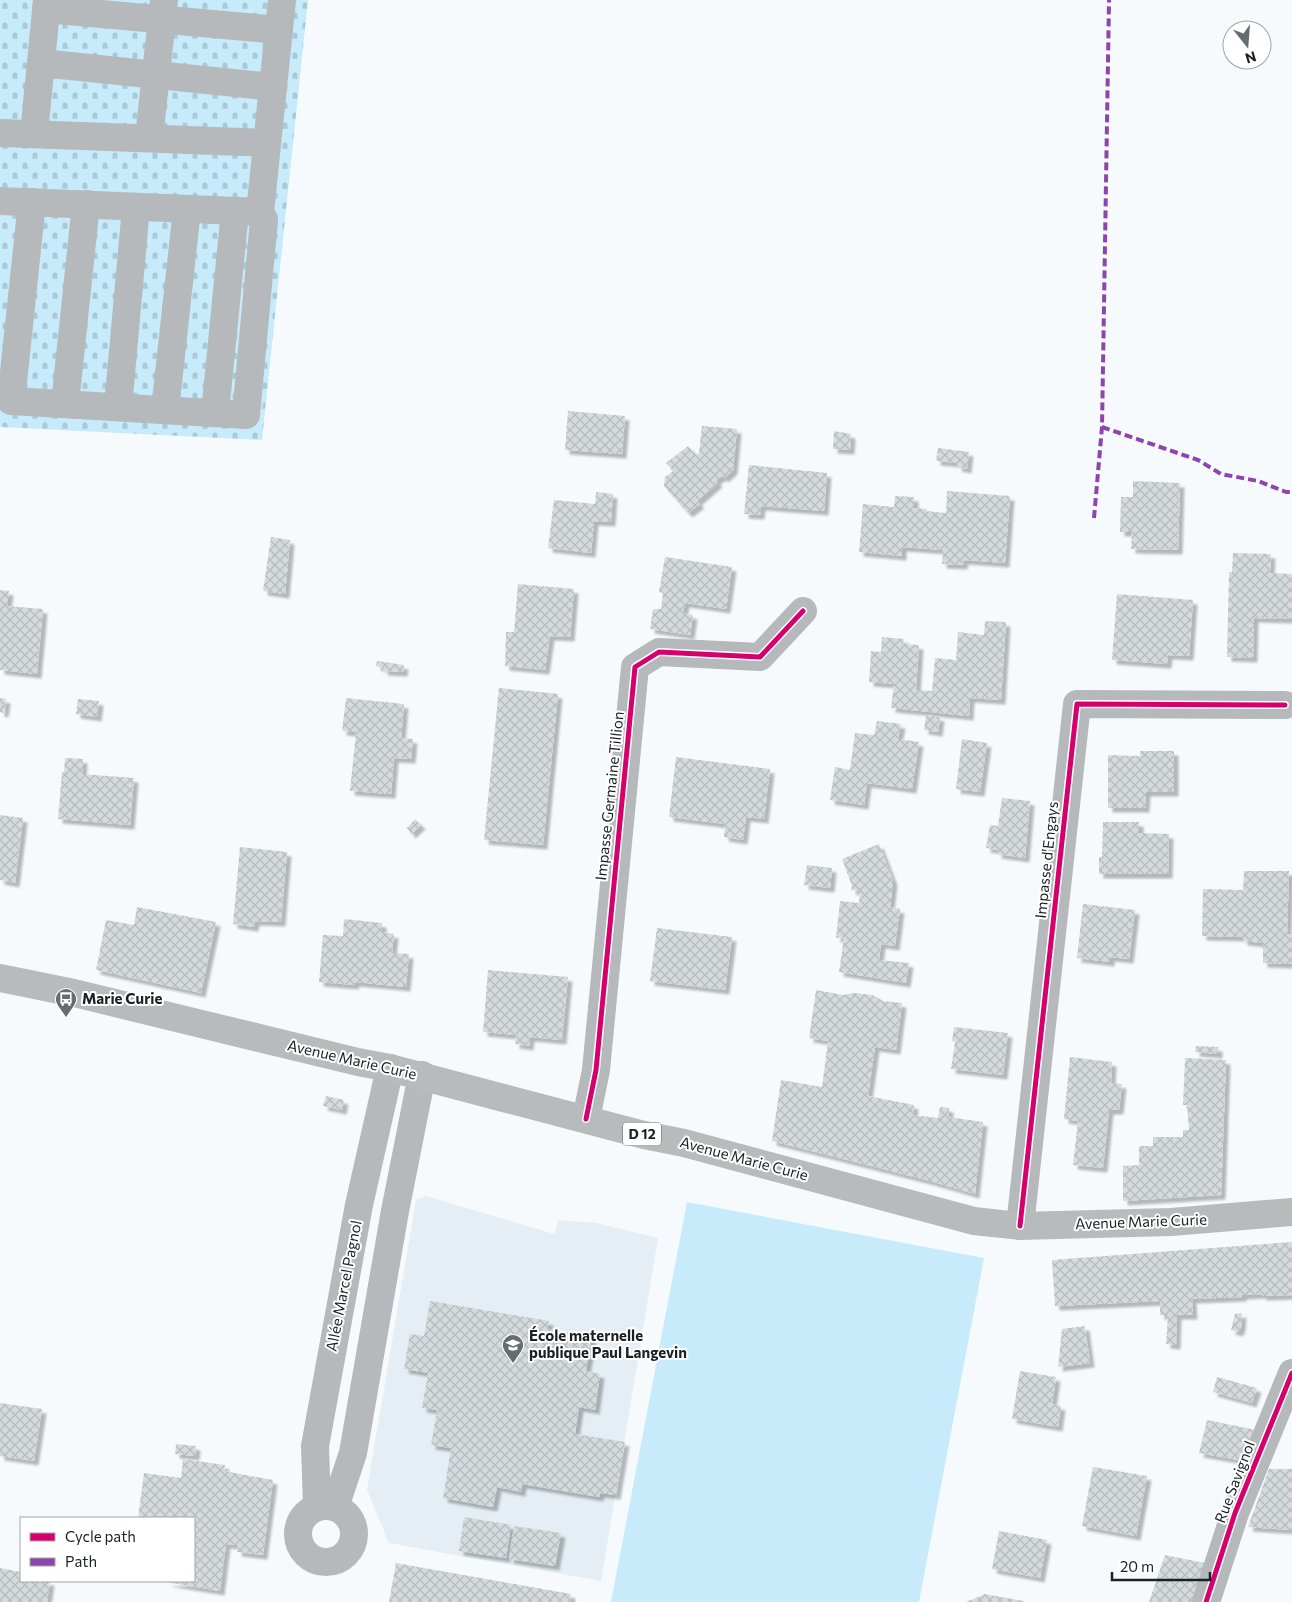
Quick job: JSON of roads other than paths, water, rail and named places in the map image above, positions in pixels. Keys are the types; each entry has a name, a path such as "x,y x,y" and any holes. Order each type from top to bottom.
{"main road":[{"name":"Avenue Marie Curie","path":"0,978 74,993 358,1062 390,1068 974,1220 1020,1226 1171,1222 1292,1212"}],"street":[{"path":"32,202 11,401 215,414 248,211 267,143 282,0"},
{"path":"34,134 47,4 163,10 279,30"},
{"path":"149,138 163,10"},
{"path":"41,63 273,87"},
{"path":"0,133 267,143"},
{"path":"0,201 248,211"},
{"path":"66,404 86,204"},
{"path":"118,407 136,207"},
{"path":"165,410 187,209"},
{"name":"Impasse Germaine Tillion","path":"586,1119 596,1070 635,667 659,652 760,657 803,611"},
{"name":"Impasse d'Engays","path":"1020,1226 1077,704 1285,704"},
{"name":"Allée Marcel Pagnol","path":"390,1068 359,1205 315,1446 326,1507 353,1453 395,1211 422,1076"},
{"name":"Rue Savignol","path":"1206,1602 1235,1514 1292,1372"}],"place":[{"name":"Marie Curie","path":"66,1018"},
{"name":"École maternelle publique Paul Langevin","path":"513,1364"}]}
